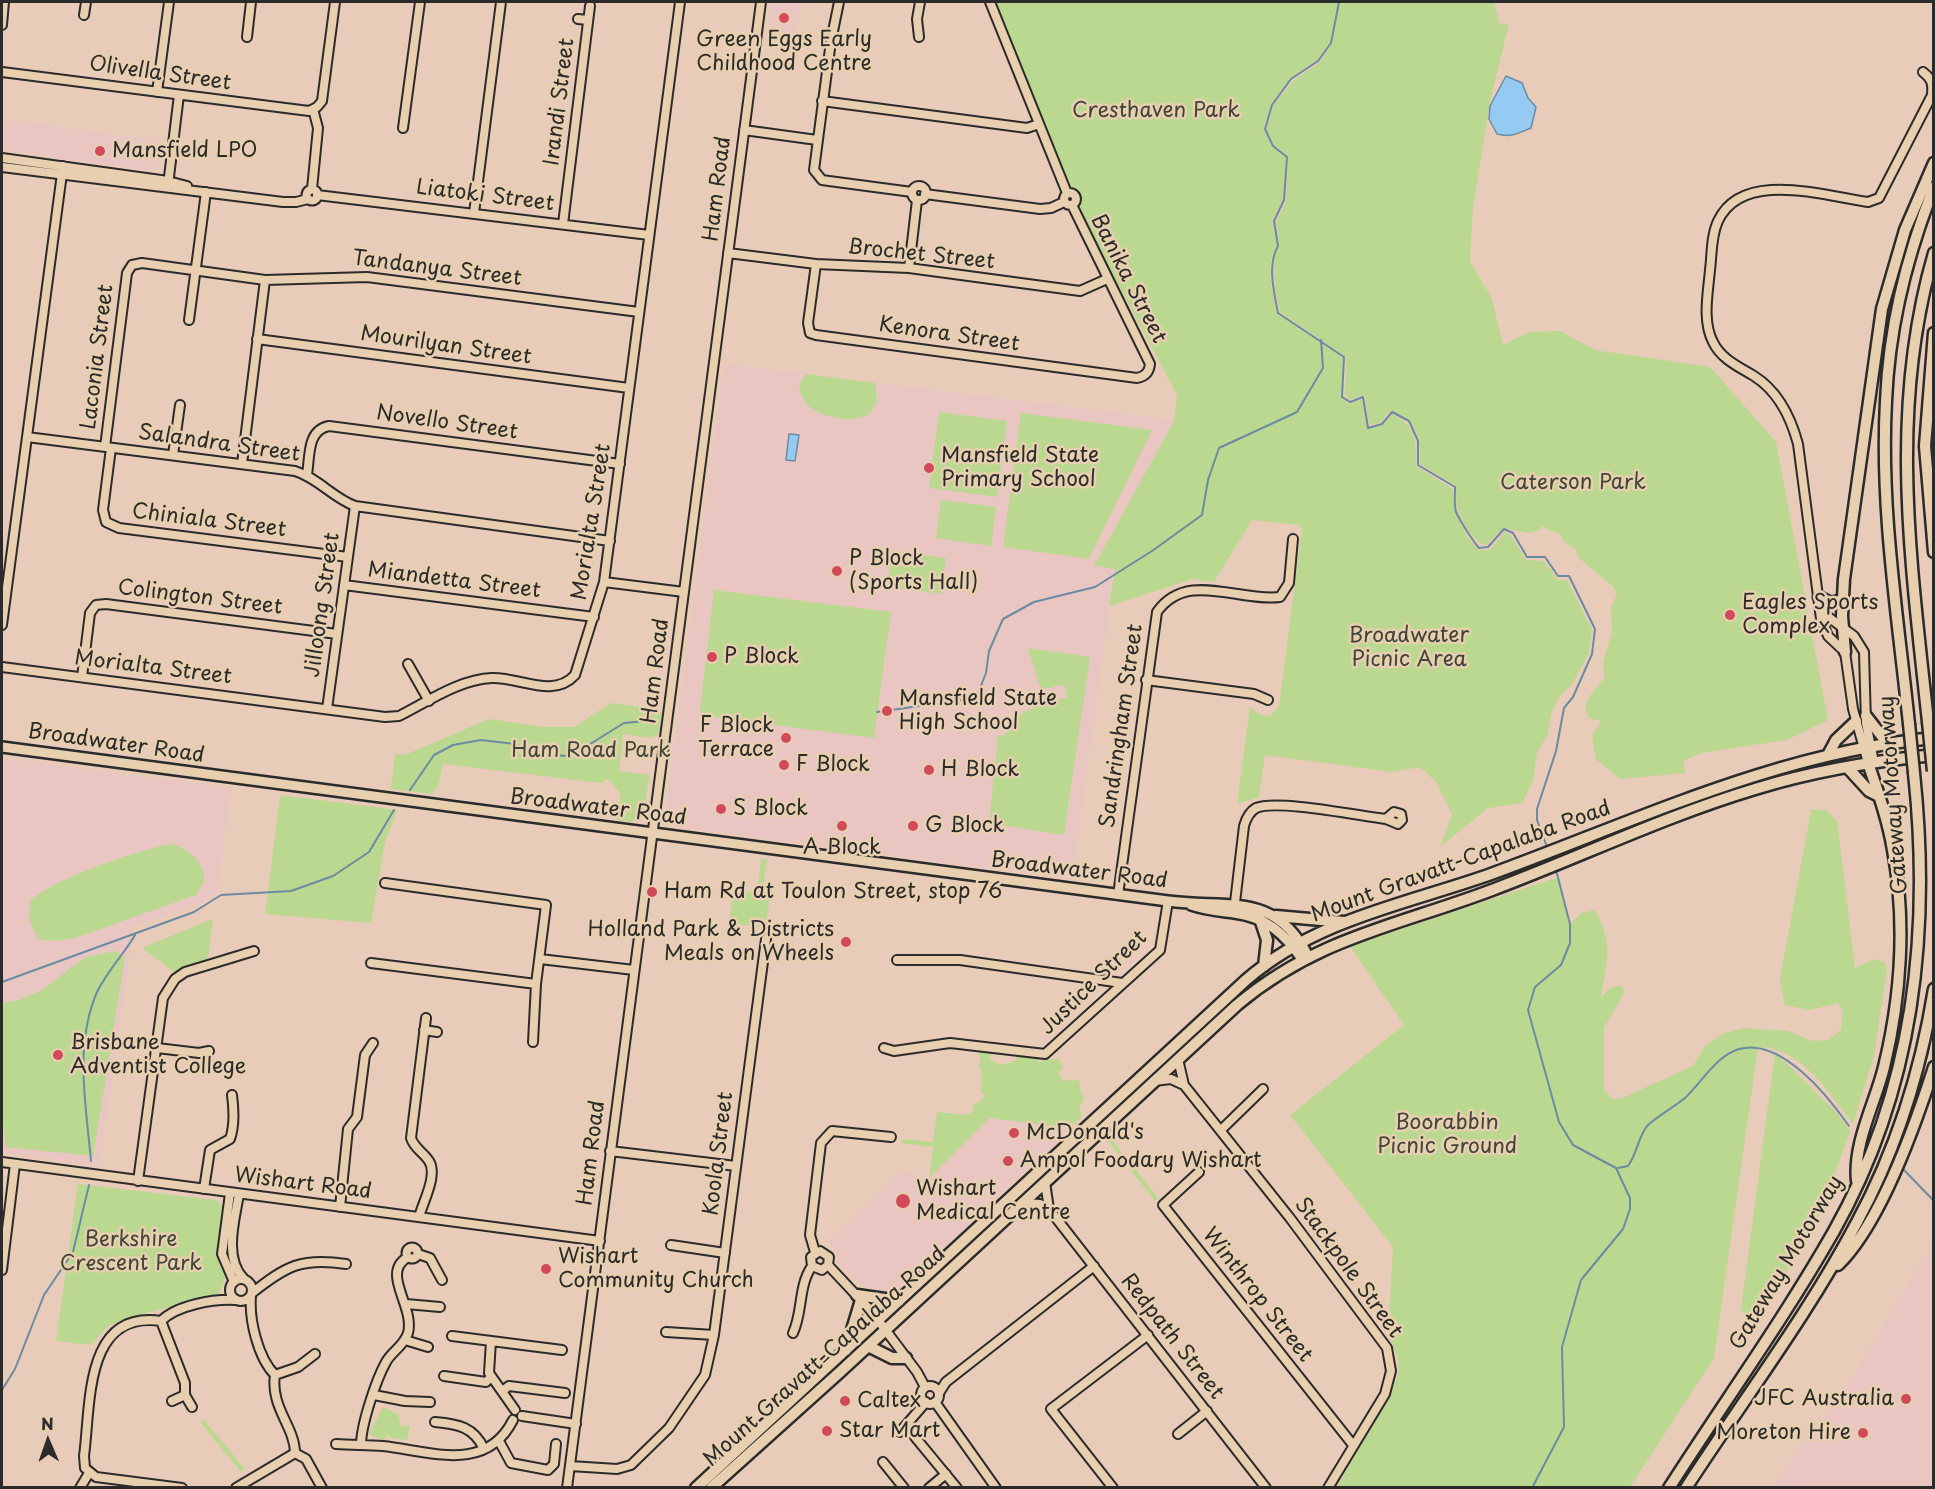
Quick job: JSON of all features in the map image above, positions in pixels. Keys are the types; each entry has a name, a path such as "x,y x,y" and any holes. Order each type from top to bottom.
{"highway":[{"path":"1845,652 1842,600 1882,309 1905,230 1934,163"},
{"name":"Gateway Motorway","path":"1669,1488 1821,1252 1857,1184 1892,1092 1907,1033 1916,983 1922,873 1886,504 1886,399 1902,290 1934,188"},
{"name":"Gateway Motorway","path":"1934,253 1914,340 1905,450 1909,544 1934,777"},
{"path":"1934,333 1925,446 1934,552"},
{"path":"1820,600 1831,603 1842,600"},
{"path":"1828,755 1836,740 1861,719 1888,744"},
{"name":"Mount Gravatt-Capalaba Road","path":"696,1488 1264,966 1297,944 1344,922 1528,860 1709,791 1828,755 1934,738"},
{"name":"Mount Gravatt-Capalaba Road","path":"711,1488 1250,994 1305,957 1365,932 1533,874 1733,796 1847,767 1934,755"},
{"path":"1857,1184 1855,1161 1872,1112 1889,1047 1899,956 1898,878 1871,763"},
{"path":"1847,767 1869,791 1879,796"},
{"path":"1276,916 1344,922"},
{"path":"1260,919 1267,940 1264,966"},
{"name":"Gateway Motorway","path":"1686,1488 1826,1276 1869,1200 1900,1123 1920,1059 1934,989"},
{"path":"1826,1276 1850,1253 1881,1198 1908,1140 1934,1066"},
{"path":"846,1350 859,1297 899,1301"},
{"path":"868,1346 892,1358 906,1358"}],"main road":[{"name":"Broadwater Road","path":"2,747 1168,901 1189,904 1202,909 1234,909 1276,916 1291,927 1305,957"},
{"name":"Broadwater Road","path":"1234,909 1260,919 1297,944"}],"street":[{"path":"2,25 4,2"},
{"path":"84,15 86,2"},
{"path":"157,92 169,2"},
{"path":"247,37 251,2"},
{"path":"2,158 62,170 206,192 283,202 313,200 318,128 314,110 322,98 335,2"},
{"path":"404,128 420,2"},
{"path":"474,213 501,2"},
{"name":"Morialta Street","path":"2,667 385,717 399,716 475,680 495,678 549,687 562,686 575,675 604,582 680,2"},
{"name":"Ham Road","path":"567,1488 761,2"},
{"path":"839,2 822,101 814,162 816,175 829,181 912,192 920,186 926,194 1040,209 1068,203 1067,193 990,2"},
{"path":"919,37 917,19 920,2"},
{"name":"Irandi Street","path":"563,224 590,6"},
{"name":"Irandi Street","path":"578,19 588,20"},
{"name":"Olivella Street","path":"2,72 304,111 314,110"},
{"path":"1871,763 1845,652 1836,646 1825,630 1821,619 1798,444 1793,426 1772,392 1757,378 1724,356 1713,343 1706,325 1713,238 1718,221 1726,208 1749,192 1787,190 1869,202 1879,198 1932,95 1933,84 1930,77 1923,72"},
{"path":"168,185 179,94"},
{"path":"822,101 1027,128 1040,124"},
{"path":"744,130 817,140"},
{"path":"2,167 62,170"},
{"path":"2,626 62,170"},
{"path":"189,320 206,192"},
{"name":"Liatoki Street","path":"314,192 649,235"},
{"path":"909,268 917,200 912,192"},
{"path":"917,200 923,199 926,194"},
{"name":"Banika Street","path":"1068,203 1150,364 1150,370"},
{"name":"Brochet Street","path":"728,253 816,264 909,268 1080,291 1107,279"},
{"name":"Laconia Street","path":"108,447 127,273 132,265 142,263 195,270"},
{"name":"Kenora Street","path":"816,264 808,322 810,333 816,335 1137,378 1144,377 1150,370"},
{"name":"Tandanya Street","path":"195,270 265,280 367,277 639,312"},
{"path":"242,464 265,280"},
{"name":"Mourilyan Street","path":"257,339 629,388"},
{"path":"173,455 180,405"},
{"name":"Novello Street","path":"307,475 313,434 319,428 328,426 620,464"},
{"name":"Salandra Street","path":"27,437 242,464 307,475 344,502 355,506 610,541"},
{"name":"Chiniala Street","path":"108,447 103,510 106,522 119,528 348,557"},
{"name":"Jilloong Street","path":"327,709 355,506"},
{"name":"Sandringham Street","path":"1118,895 1156,612 1173,595 1200,590 1280,597 1289,584 1293,539"},
{"path":"604,582 684,592"},
{"name":"Miandetta Street","path":"344,585 594,617"},
{"path":"1820,600 1827,616 1858,640 1864,651 1861,719"},
{"name":"Colington Street","path":"82,677 90,613 96,605 106,603 337,634"},
{"path":"408,664 429,701"},
{"path":"1146,680 1254,694 1268,700"},
{"path":"1234,909 1244,826 1248,815 1256,808 1279,805 1386,819"},
{"path":"385,883 546,904 536,984 533,1042"},
{"name":"Justice Street","path":"884,1048 894,1051 950,1043 1045,1054 1160,950 1168,901"},
{"name":"Koola Street","path":"570,1466 617,1469 631,1465 669,1428 705,1374 714,1335 766,939"},
{"path":"138,1181 163,998 175,979 185,972 254,951"},
{"path":"540,959 634,970"},
{"path":"897,960 960,960 1122,983"},
{"path":"371,963 536,984"},
{"path":"419,1217 432,1173 429,1161 414,1145 411,1138 426,1018"},
{"path":"424,1030 437,1032"},
{"path":"340,1207 348,1129 357,1117 365,1055 373,1043"},
{"path":"157,1048 199,1053 209,1051"},
{"name":"Stackpole Street","path":"1178,1059 1184,1085 1387,1348 1391,1359 1390,1381 1329,1488"},
{"path":"1154,1081 1171,1079 1184,1085"},
{"path":"1221,1130 1263,1089"},
{"path":"204,1189 210,1150 230,1139 234,1110 232,1095"},
{"path":"815,1252 810,1235 821,1143 825,1136 832,1131 891,1137"},
{"path":"610,1151 736,1166"},
{"name":"Wishart Road","path":"2,1162 600,1241"},
{"path":"2,1270 15,1164"},
{"name":"Winthrop Street","path":"1199,1172 1163,1205 1353,1445"},
{"name":"Redpath Street","path":"1045,1182 1049,1209 1208,1411 1262,1486"},
{"path":"230,1192 222,1254 238,1300 249,1311"},
{"path":"239,1194 232,1238 235,1266 246,1281 251,1294 249,1311 267,1367 274,1375 273,1388 283,1421 295,1443 296,1454"},
{"path":"1022,1203 1040,1204 1049,1209"},
{"path":"671,1245 725,1253"},
{"path":"361,1445 362,1425 387,1360 405,1340 409,1324 406,1304 396,1278 400,1263 408,1257 407,1251 411,1247 416,1249 418,1254 430,1258 442,1280"},
{"path":"815,1252 827,1254 828,1265 878,1320 927,1387 939,1393"},
{"path":"792,1333 798,1321 803,1281 812,1266 810,1258 815,1252"},
{"path":"161,1321 169,1313 220,1299 238,1300 298,1263 321,1261 346,1264"},
{"path":"812,1266 822,1270 828,1265"},
{"path":"935,1402 946,1383 1094,1266"},
{"path":"220,1299 232,1286 246,1281 264,1283"},
{"path":"406,1304 440,1307"},
{"path":"161,1321 148,1319 124,1326 106,1340 100,1348 84,1456 86,1468 96,1477 182,1488"},
{"path":"161,1321 185,1383 185,1395 192,1407"},
{"path":"666,1332 714,1335"},
{"path":"1113,1488 1051,1409 1148,1335"},
{"path":"452,1336 562,1350"},
{"path":"405,1340 428,1347"},
{"path":"491,1341 488,1370 515,1410"},
{"path":"274,1375 298,1367 315,1354"},
{"path":"444,1377 486,1382 491,1377"},
{"path":"926,1402 921,1395 927,1387 946,1383"},
{"path":"502,1391 509,1386 565,1393"},
{"path":"172,1401 185,1395"},
{"path":"374,1395 405,1401 430,1402"},
{"path":"900,1432 926,1402 935,1402"},
{"path":"935,1402 996,1488"},
{"path":"1178,1434 1208,1411"},
{"path":"522,1416 576,1424"},
{"path":"336,1444 453,1456 484,1449 499,1441 513,1420"},
{"path":"435,1422 458,1424 470,1429 480,1439 484,1449"},
{"path":"915,1437 957,1488"},
{"path":"499,1441 511,1464 548,1470 554,1464 556,1444"},
{"path":"236,1488 296,1454"},
{"path":"296,1454 306,1459 322,1488"},
{"path":"883,1462 904,1488"},
{"path":"80,1488 89,1473"},
{"path":"929,1488 946,1474"}],"shaded area":[{"name":"Green Eggs Early Childhood Centre","path":"771,2 801,2 795,38 767,34"},
{"path":"8,120 154,140 161,146 158,163 153,170 146,170 3,150 2,124"},
{"name":"Mansfield State High School","path":"724,364 1174,420 1095,566 1115,569 1072,879 676,827 665,821"},
{"name":"Brisbane Adventist College","path":"2,758 231,788 217,892 200,903 134,927 99,1166 2,1153"},
{"path":"989,1118 1070,1128 931,1261 892,1294 881,1294 866,1287 849,1274 837,1261 837,1254 828,1241 902,1171 916,1174 927,1184 930,1181 929,1178"},
{"path":"1931,1246 1934,1246 1933,1487 1772,1487 1854,1375"}],"green space":[{"path":"996,2 1338,2 1330,42 1317,60 1291,78 1271,104 1263,129 1272,146 1286,158 1283,199 1272,221 1277,246 1271,262 1271,279 1277,313 1343,357 1341,397 1349,404 1362,399 1367,429 1383,425 1392,414 1411,429 1416,449 1416,466 1453,489 1460,522 1473,544 1479,550 1490,550 1505,532 1511,535 1526,560 1544,561 1558,580 1567,580 1592,630 1589,653 1571,686 1558,698 1551,714 1548,734 1537,753 1533,780 1522,803 1488,808 1440,847 1452,814 1436,782 1420,767 1392,772 1265,755 1259,797 1237,804 1250,707 1260,715 1270,716 1279,706 1302,529 1299,525 1252,520 1214,582 1193,579 1109,606 1115,569 1094,566 1174,421 1177,395 1085,222"},
{"name":"Caterson Park","path":"1340,2 1494,2 1500,25 1509,24 1491,97 1473,207 1470,261 1492,299 1503,345 1529,332 1560,331 1595,350 1710,367 1776,442 1828,720 1787,740 1701,753 1683,761 1685,773 1620,779 1596,759 1592,736 1601,721 1589,718 1586,712 1587,701 1605,677 1603,663 1612,632 1611,608 1617,594 1613,587 1579,558 1576,550 1563,541 1560,533 1548,530 1542,525 1541,530 1528,533 1503,528 1486,545 1478,541 1469,532 1460,515 1456,486 1420,464 1418,438 1412,425 1390,410 1381,422 1369,425 1365,395 1349,400 1345,395 1346,357 1280,312 1275,288 1274,256 1279,246 1276,222 1286,201 1288,157 1274,145 1266,128 1273,106 1294,80 1319,63 1332,44"},
{"path":"806,374 875,383 877,400 871,412 864,416 848,419 831,417 810,407 803,398 799,386"},
{"path":"939,412 1007,421 997,497 929,488"},
{"path":"1021,413 1152,430 1089,559 1003,547"},
{"path":"941,500 996,507 991,546 936,538"},
{"path":"892,551 946,558 942,594 887,587"},
{"path":"714,590 891,612 874,738 705,716 700,710"},
{"path":"1028,648 1090,657 1064,835 989,823 998,735 1005,736 1014,720 1030,709 1067,697 1064,684 1041,690"},
{"name":"Ham Road Park","path":"611,703 658,709 662,714 659,735 654,735 654,738 623,734 619,771 650,775 643,812 632,822 617,820 621,794 608,779 601,783 443,764 438,786 432,794 391,789 395,754 405,755 489,719 544,727 574,727"},
{"path":"280,795 397,810 385,842 371,923 265,914"},
{"name":"Boorabbin Picnic Ground","path":"1811,810 1826,810 1837,821 1855,968 1874,959 1884,962 1887,970 1874,1055 1853,1124 1824,1086 1800,1063 1787,1054 1758,1047 1714,1358 1630,1487 1337,1487 1392,1390 1398,1375 1398,1358 1388,1334 1393,1247 1290,1115 1404,1025 1350,946 1559,877 1570,924 1581,913 1595,910 1605,933 1607,962 1601,997 1610,988 1621,985 1625,991 1604,1028 1604,1090 1612,1099 1620,1099 1693,1066 1704,1047 1722,1034 1743,1028 1788,1031 1813,1041 1828,1040 1841,1030 1843,1011 1838,1003 1809,1010 1785,1005 1780,979"},
{"path":"172,844 190,853 201,866 205,880 196,895 75,938 54,941 38,939 29,919 30,901 41,892 98,866"},
{"path":"761,859 767,859 762,894 770,895 766,927 729,923 733,890 757,892"},
{"path":"213,919 208,958 174,972 142,948"},
{"path":"116,951 125,958 93,1156 6,1147 2,1113 2,1003 19,1000 42,990 86,957"},
{"path":"982,1050 989,1050 992,1055 989,1059 1001,1065 1017,1060 1016,1056 1038,1058 1038,1063 1047,1059 1059,1059 1063,1068 1058,1072 1063,1081 1079,1080 1081,1094 1085,1098 1079,1107 1082,1116 1070,1128 989,1118 929,1178 933,1147 901,1143 902,1139 933,1142 937,1112 967,1115 973,1111 972,1106 982,1100 985,1095 981,1093 982,1071 979,1067 981,1060 978,1053"},
{"path":"1775,1052 1836,1112 1850,1131 1822,1210 1757,1322 1749,1325 1741,1309"},
{"path":"1110,1137 1158,1198 1155,1201 1107,1140"},
{"name":"Berkshire Crescent Park","path":"78,1184 216,1200 222,1205 218,1256 226,1276 219,1294 124,1319 107,1327 91,1345 56,1341"},
{"path":"383,1407 398,1414 401,1426 410,1426 407,1440 391,1438 388,1434 384,1441 369,1434"},
{"path":"204,1420 245,1469 241,1472 200,1422"}],"water":[{"path":"1506,76 1522,83 1528,98 1536,107 1531,128 1507,135 1497,134 1489,119 1490,106"},
{"path":"789,434 799,435 795,461 786,460"}],"waterway":[{"path":"1339,2 1331,43 1318,61 1291,79 1272,105 1265,129 1273,146 1287,157 1284,200 1274,221 1278,246 1273,262 1272,279 1278,313 1344,357 1342,397 1350,402 1363,397 1368,428 1382,424 1392,412 1409,421 1418,441 1418,465 1455,487 1456,512 1479,548 1488,547 1504,529 1513,533 1527,557 1545,557 1558,576 1569,576 1595,629 1592,654 1573,697 1564,708 1556,751 1537,809 1537,820 1547,847"},
{"path":"877,712 976,698 986,673 989,651 1003,619 1034,602 1095,587 1152,551 1202,515 1208,480 1219,448 1297,412 1323,368 1321,340"},
{"path":"410,790 434,755 453,745 481,740 515,744 544,754 564,756 582,749 624,723 656,720"},
{"path":"2,982 194,912 221,895 291,891 333,876 369,852 394,810"},
{"path":"1532,1488 1564,1427 1562,1347 1581,1280 1623,1229 1630,1209 1630,1198 1616,1168 1573,1145 1559,1122 1528,1010 1535,987 1561,965 1570,943 1570,924 1556,870"},
{"path":"91,1161 84,1075 84,1054 90,1012 97,992 135,935"},
{"path":"1618,1168 1628,1166 1648,1125 1685,1098 1723,1057 1739,1049 1755,1048 1771,1052 1787,1060 1816,1085 1849,1126"},
{"path":"1904,1170 1934,1201"},
{"path":"2,1390 15,1369 44,1295 73,1252 89,1185"}],"place":[{"name":"Green Eggs Early Childhood Centre","path":"784,18"},
{"name":"Mansfield LPO","path":"100,151"},
{"name":"Mansfield State Primary School","path":"929,468"},
{"name":"P Block (Sports Hall)","path":"837,571"},
{"name":"Eagles Sports Complex","path":"1730,615"},
{"name":"P Block","path":"712,657"},
{"name":"Mansfield State High School","path":"887,711"},
{"name":"F Block Terrace","path":"786,738"},
{"name":"F Block","path":"784,765"},
{"name":"H Block","path":"929,770"},
{"name":"S Block","path":"721,809"},
{"name":"A Block","path":"842,826"},
{"name":"G Block","path":"913,826"},
{"name":"Ham Rd at Toulon Street, stop 76","path":"652,892"},
{"name":"Holland Park & Districts Meals on Wheels","path":"846,942"},
{"name":"Brisbane Adventist College","path":"58,1055"},
{"name":"McDonald's","path":"1014,1133"},
{"name":"Ampol Foodary Wishart","path":"1008,1161"},
{"name":"Wishart Medical Centre","path":"903,1201"},
{"name":"Wishart Community Church","path":"546,1269"},
{"name":"JFC Australia","path":"1906,1399"},
{"name":"Caltex","path":"845,1401"},
{"name":"Star Mart","path":"827,1431"},
{"name":"Moreton Hire","path":"1863,1433"}],"park label":[{"name":"Cresthaven Park","path":"1156,111"},
{"name":"Broadwater Picnic Area","path":"1409,648"}]}
